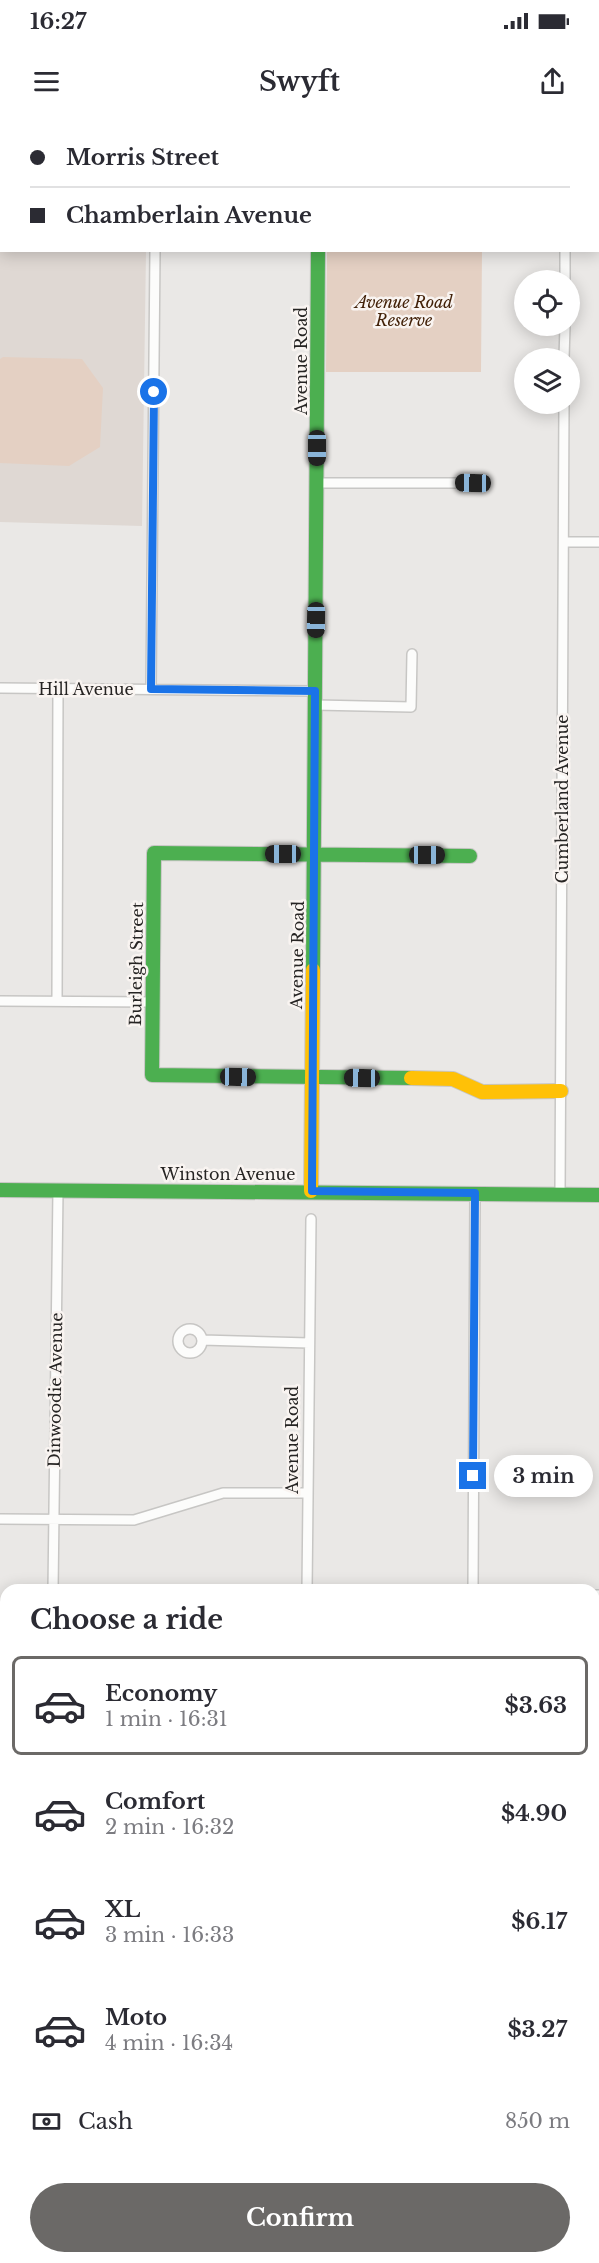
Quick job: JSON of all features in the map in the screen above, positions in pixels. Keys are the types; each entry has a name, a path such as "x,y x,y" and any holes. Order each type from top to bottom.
{"street":[{"path":"151,689 155,252"},
{"name":"Avenue Road","path":"312,1191 318,252"},
{"path":"565,252 565,270"},
{"name":"Cumberland Avenue","path":"560,1194 564,414"},
{"path":"317,483 473,483"},
{"path":"564,542 599,542"},
{"name":"Hill Avenue","path":"0,688 151,689 315,698 411,707 412,654"},
{"path":"57,1001 58,688"},
{"name":"Burleigh Street","path":"311,1078 152,1075 153,853 315,855"},
{"path":"315,855 470,856"},
{"path":"0,1001 152,1002"},
{"path":"311,1078 453,1079 482,1092 561,1091"},
{"name":"Winston Avenue","path":"0,1190 599,1195"},
{"name":"Dinwoodie Avenue","path":"53,1584 58,1190"},
{"path":"472,1584 475,1193"},
{"name":"Avenue Road","path":"307,1584 311,1219"},
{"path":"202,1340 309,1343"},
{"path":"0,1519 134,1520 223,1493 308,1493"}],"shaded area":[{"path":"0,252 146,252 142,526 0,522"}],"green space":[{"name":"Avenue Road Reserve","path":"327,252 482,252 481,372 326,372"},
{"path":"3,357 82,359 103,388 100,447 69,466 0,463 0,359"}],"traffic: fast":[{"path":"313,970 318,252"},
{"path":"411,1078 152,1075 154,853 470,856"},
{"path":"0,1190 599,1195"}],"traffic: slow":[{"path":"311,1191 313,970"},
{"path":"411,1078 453,1079 482,1092 561,1091"}],"route":[{"path":"154,392 151,689 315,691 312,1191 475,1193 473,1476"}]}
